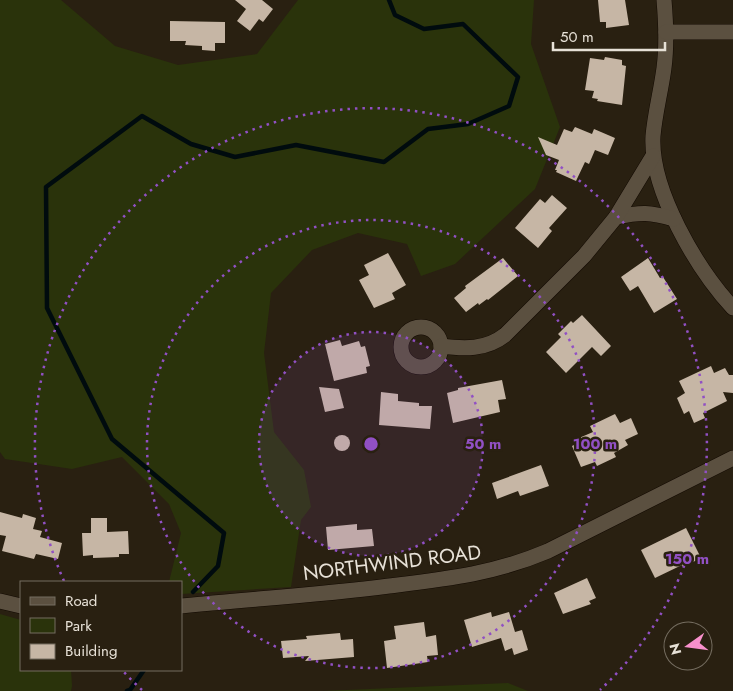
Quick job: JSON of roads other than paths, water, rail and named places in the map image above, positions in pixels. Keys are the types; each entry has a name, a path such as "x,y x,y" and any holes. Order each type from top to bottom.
{"street":[{"path":"664,0 666,32 664,66 653,135 654,156 662,188 674,218 694,255 733,308"},
{"path":"666,32 733,32"},
{"path":"441,346 478,348 499,340 565,276 616,217 654,156"},
{"path":"616,217 637,212 674,218"},
{"name":"NORTHWIND ROAD","path":"182,606 366,589 488,572 525,561 548,551 733,458"},
{"path":"0,602 20,606"}],"waterway":[{"path":"193,592 218,566 224,533 112,439 47,308 46,187 142,116 191,144 235,157 296,145 384,162 428,129 468,124 509,106 518,77 463,24 424,29 395,15 389,0"},
{"path":"127,691 130,690 143,671"}]}
